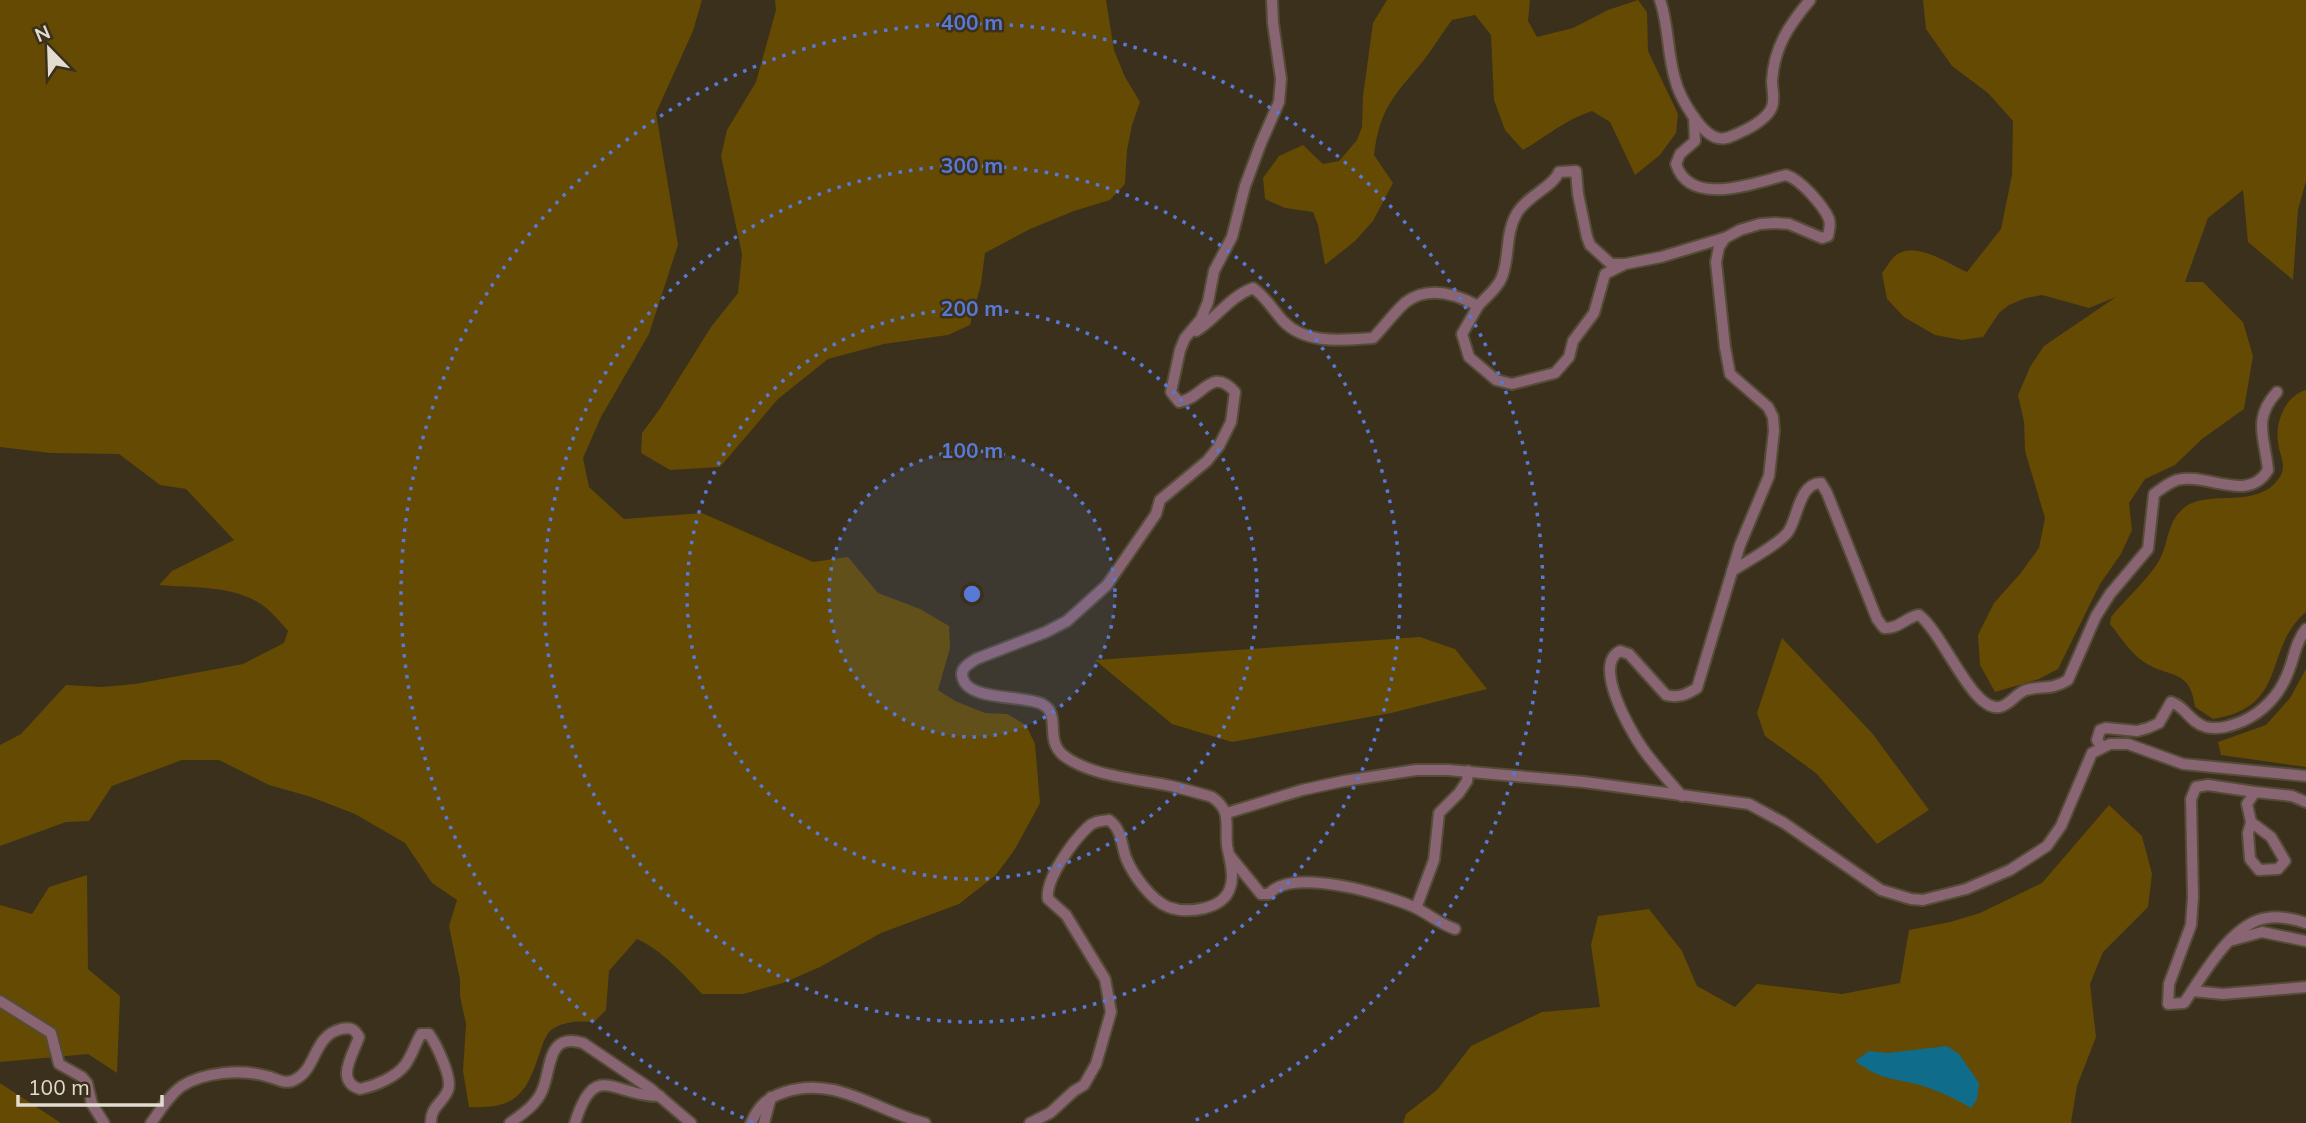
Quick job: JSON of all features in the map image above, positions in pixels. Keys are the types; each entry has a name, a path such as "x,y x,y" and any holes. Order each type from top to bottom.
{"street":[{"path":"1030,1123 1050,1113 1084,1085 1096,1064 1111,1012 1105,979 1066,915 1048,899 1048,885 1064,858 1088,827 1096,821 1109,820 1115,824 1126,859 1144,886 1168,907 1207,908 1221,901 1230,889 1232,873 1228,854 1227,813 1223,805 1212,797 1083,766 1063,755 1052,739 1053,717 1050,708 1040,702 1008,699 970,688 963,681 962,673 966,665 976,659 1067,621 1089,602 1107,585 1132,551 1156,514 1160,500 1207,461 1219,446 1231,422 1235,391 1228,384 1220,381 1210,383 1188,401 1179,402 1171,392 1185,338 1201,319 1208,302 1214,271 1232,237 1245,186 1279,102 1281,79 1272,0"},
{"path":"1660,0 1669,35 1674,78 1681,96 1694,117 1715,138 1725,139 1747,128 1770,111 1774,99 1774,66 1780,41 1791,22 1810,0"},
{"path":"1625,264 1605,274 1594,313 1573,341 1569,357 1555,373 1512,384 1496,380 1469,357 1462,334 1478,306 1501,279 1509,233 1516,214 1540,189 1556,181 1559,172 1576,171 1578,194 1590,245 1611,264 1671,255 1760,224 1789,224 1822,238 1828,236 1829,219 1794,177 1786,175 1735,189 1710,189 1686,183 1679,175 1676,164 1680,154 1695,141 1694,117"},
{"path":"1682,796 1642,747 1629,725 1614,691 1609,671 1611,660 1620,651 1629,654 1666,695 1674,697 1687,694 1696,688 1740,545 1769,476 1773,417 1768,407 1731,374 1725,347 1716,262 1718,247 1725,238"},
{"path":"1185,338 1205,326 1239,293 1252,288 1264,296 1295,331 1335,340 1373,338 1406,302 1430,292 1460,296 1478,306"},
{"path":"1732,571 1788,533 1809,488 1815,483 1821,483 1827,492 1877,619 1884,628 1894,629 1912,616 1919,615 1929,622 1968,687 1984,704 2003,707 2023,691 2048,689 2068,680 2103,605 2148,549 2154,494 2179,479 2237,485 2253,485 2262,481 2269,470 2262,440 2262,419 2264,411 2277,392"},
{"path":"2102,747 2097,740 2101,730 2106,728 2137,731 2148,728 2159,723 2171,702 2176,703 2190,719 2212,728 2229,727 2252,717 2276,695 2306,629"},
{"path":"1227,813 1301,790 1416,770 1468,771 1584,782 1749,804 1784,823 1881,890 1911,900 1923,900 1966,889 2010,870 2047,846 2061,826 2092,753 2102,747 2127,744 2183,764 2306,776"},
{"path":"1416,908 1434,860 1439,813 1459,793 1467,781 1468,771"},
{"path":"2306,802 2292,796 2208,785 2196,787 2191,799 2191,925 2169,985 2168,1004 2184,1003 2210,962 2244,927 2267,918 2306,923"},
{"path":"2251,822 2272,837 2286,860 2278,869 2259,870 2250,859 2248,833 2251,822 2247,804 2255,792"},
{"path":"1228,854 1261,894 1269,894 1273,888 1287,884 1312,882 1359,890 1416,908 1455,929"},
{"path":"2231,941 2262,932 2306,941"},
{"path":"2192,991 2223,994 2306,986"},
{"path":"0,1001 51,1032 59,1064 82,1077 87,1083 92,1104 104,1123"},
{"path":"150,1123 182,1086 206,1076 249,1074 265,1075 288,1083 295,1080 303,1074 326,1036 351,1028 359,1037 346,1074 350,1083 360,1089 397,1073 407,1061 421,1034 429,1034 449,1080 449,1089 434,1109 431,1123"},
{"path":"510,1123 538,1098 544,1084 547,1064 554,1051 568,1041 583,1043 660,1096 691,1123"},
{"path":"575,1123 582,1100 597,1086 610,1085 647,1096 660,1096"},
{"path":"751,1123 761,1103 771,1097 793,1089 824,1087 842,1091 925,1123"},
{"path":"764,1123 771,1097"}],"shaded area":[{"path":"0,0 702,0 693,31 656,113 678,245 649,334 601,417 583,458 589,487 624,519 702,513 813,562 848,557 878,593 920,609 949,626 950,648 938,690 955,701 985,713 1007,714 1026,725 1035,744 1040,803 1015,849 996,875 959,904 881,933 820,967 783,983 743,994 702,994 664,956 637,939 609,971 606,1010 594,1022 570,1023 550,1031 531,1077 510,1101 486,1107 469,1107 463,1071 466,1024 449,926 457,900 432,883 405,843 355,814 269,785 219,760 182,760 112,786 89,821 66,822 0,846 0,745 21,734 66,685 102,687 135,684 243,664 284,643 288,631 261,604 237,593 211,588 159,585 172,571 234,540 186,489 160,485 119,454 50,453 0,447"},
{"path":"775,0 1106,0 1114,50 1125,77 1140,102 1127,150 1125,184 1110,200 1030,229 985,253 981,284 970,325 948,335 884,344 828,359 778,399 720,467 670,470 641,453 642,433 711,327 738,293 742,254 721,156 727,130 756,82 776,10"},
{"path":"1387,0 1530,0 1528,21 1537,37 1573,28 1608,10 1638,0 1647,12 1648,51 1678,114 1676,133 1660,155 1635,175 1610,122 1592,111 1565,123 1523,150 1505,130 1494,100 1491,35 1475,15 1452,20 1390,103 1380,125 1374,155 1393,183 1373,221 1355,241 1325,265 1313,212 1285,208 1265,199 1263,178 1279,156 1303,145 1323,164 1339,161 1357,140 1362,127 1363,96 1373,23"},
{"path":"1923,0 2306,0 2306,181 2298,210 2293,280 2248,242 2243,190 2208,218 2185,282 2203,282 2243,322 2253,356 2244,409 2202,439 2175,465 2145,479 2129,503 2132,530 2121,554 2100,584 2058,669 2039,679 1995,692 1980,665 1978,635 1994,603 2039,548 2045,518 2025,451 2024,422 2018,395 2030,367 2044,346 2116,297 2089,308 2042,295 2026,298 2009,305 1999,313 1983,337 1962,340 1935,335 1904,317 1887,299 1882,273 1896,255 1904,251 1922,252 1967,272 2001,229 2012,175 2013,121 1988,93 1952,66 1926,29"},
{"path":"2306,390 2306,612 2284,643 2265,690 2254,702 2237,712 2213,719 2195,707 2188,685 2183,680 2153,667 2135,654 2110,624 2111,617 2157,564 2174,520 2185,507 2206,499 2259,494 2270,488 2279,478 2283,469 2277,434 2280,418 2292,398"},
{"path":"1420,637 1455,649 1487,689 1391,713 1232,742 1172,724 1095,660"},
{"path":"1782,638 1872,733 1929,810 1877,844 1816,773 1765,736 1757,713"},
{"path":"2306,669 2306,767 2221,755 2218,742 2266,725 2290,698"},
{"path":"2109,805 2142,836 2152,874 2148,907 2103,952 2090,984 2096,1037 2077,1086 2073,1123 1403,1123 1406,1114 1437,1090 1471,1046 1542,1012 1600,1007 1591,945 1598,916 1649,909 1682,951 1697,986 1735,1007 1757,984 1842,994 1900,983 1909,930 1980,913 2042,883"},
{"path":"87,875 88,969 120,996 117,1073 88,1054 0,1062 0,905 32,914 49,887"},
{"path":"0,1083 61,1123 0,1123"}],"water":[{"path":"1947,1046 1959,1054 1979,1083 1977,1099 1971,1108 1930,1088 1878,1074 1855,1061 1869,1051 1888,1053"}]}
